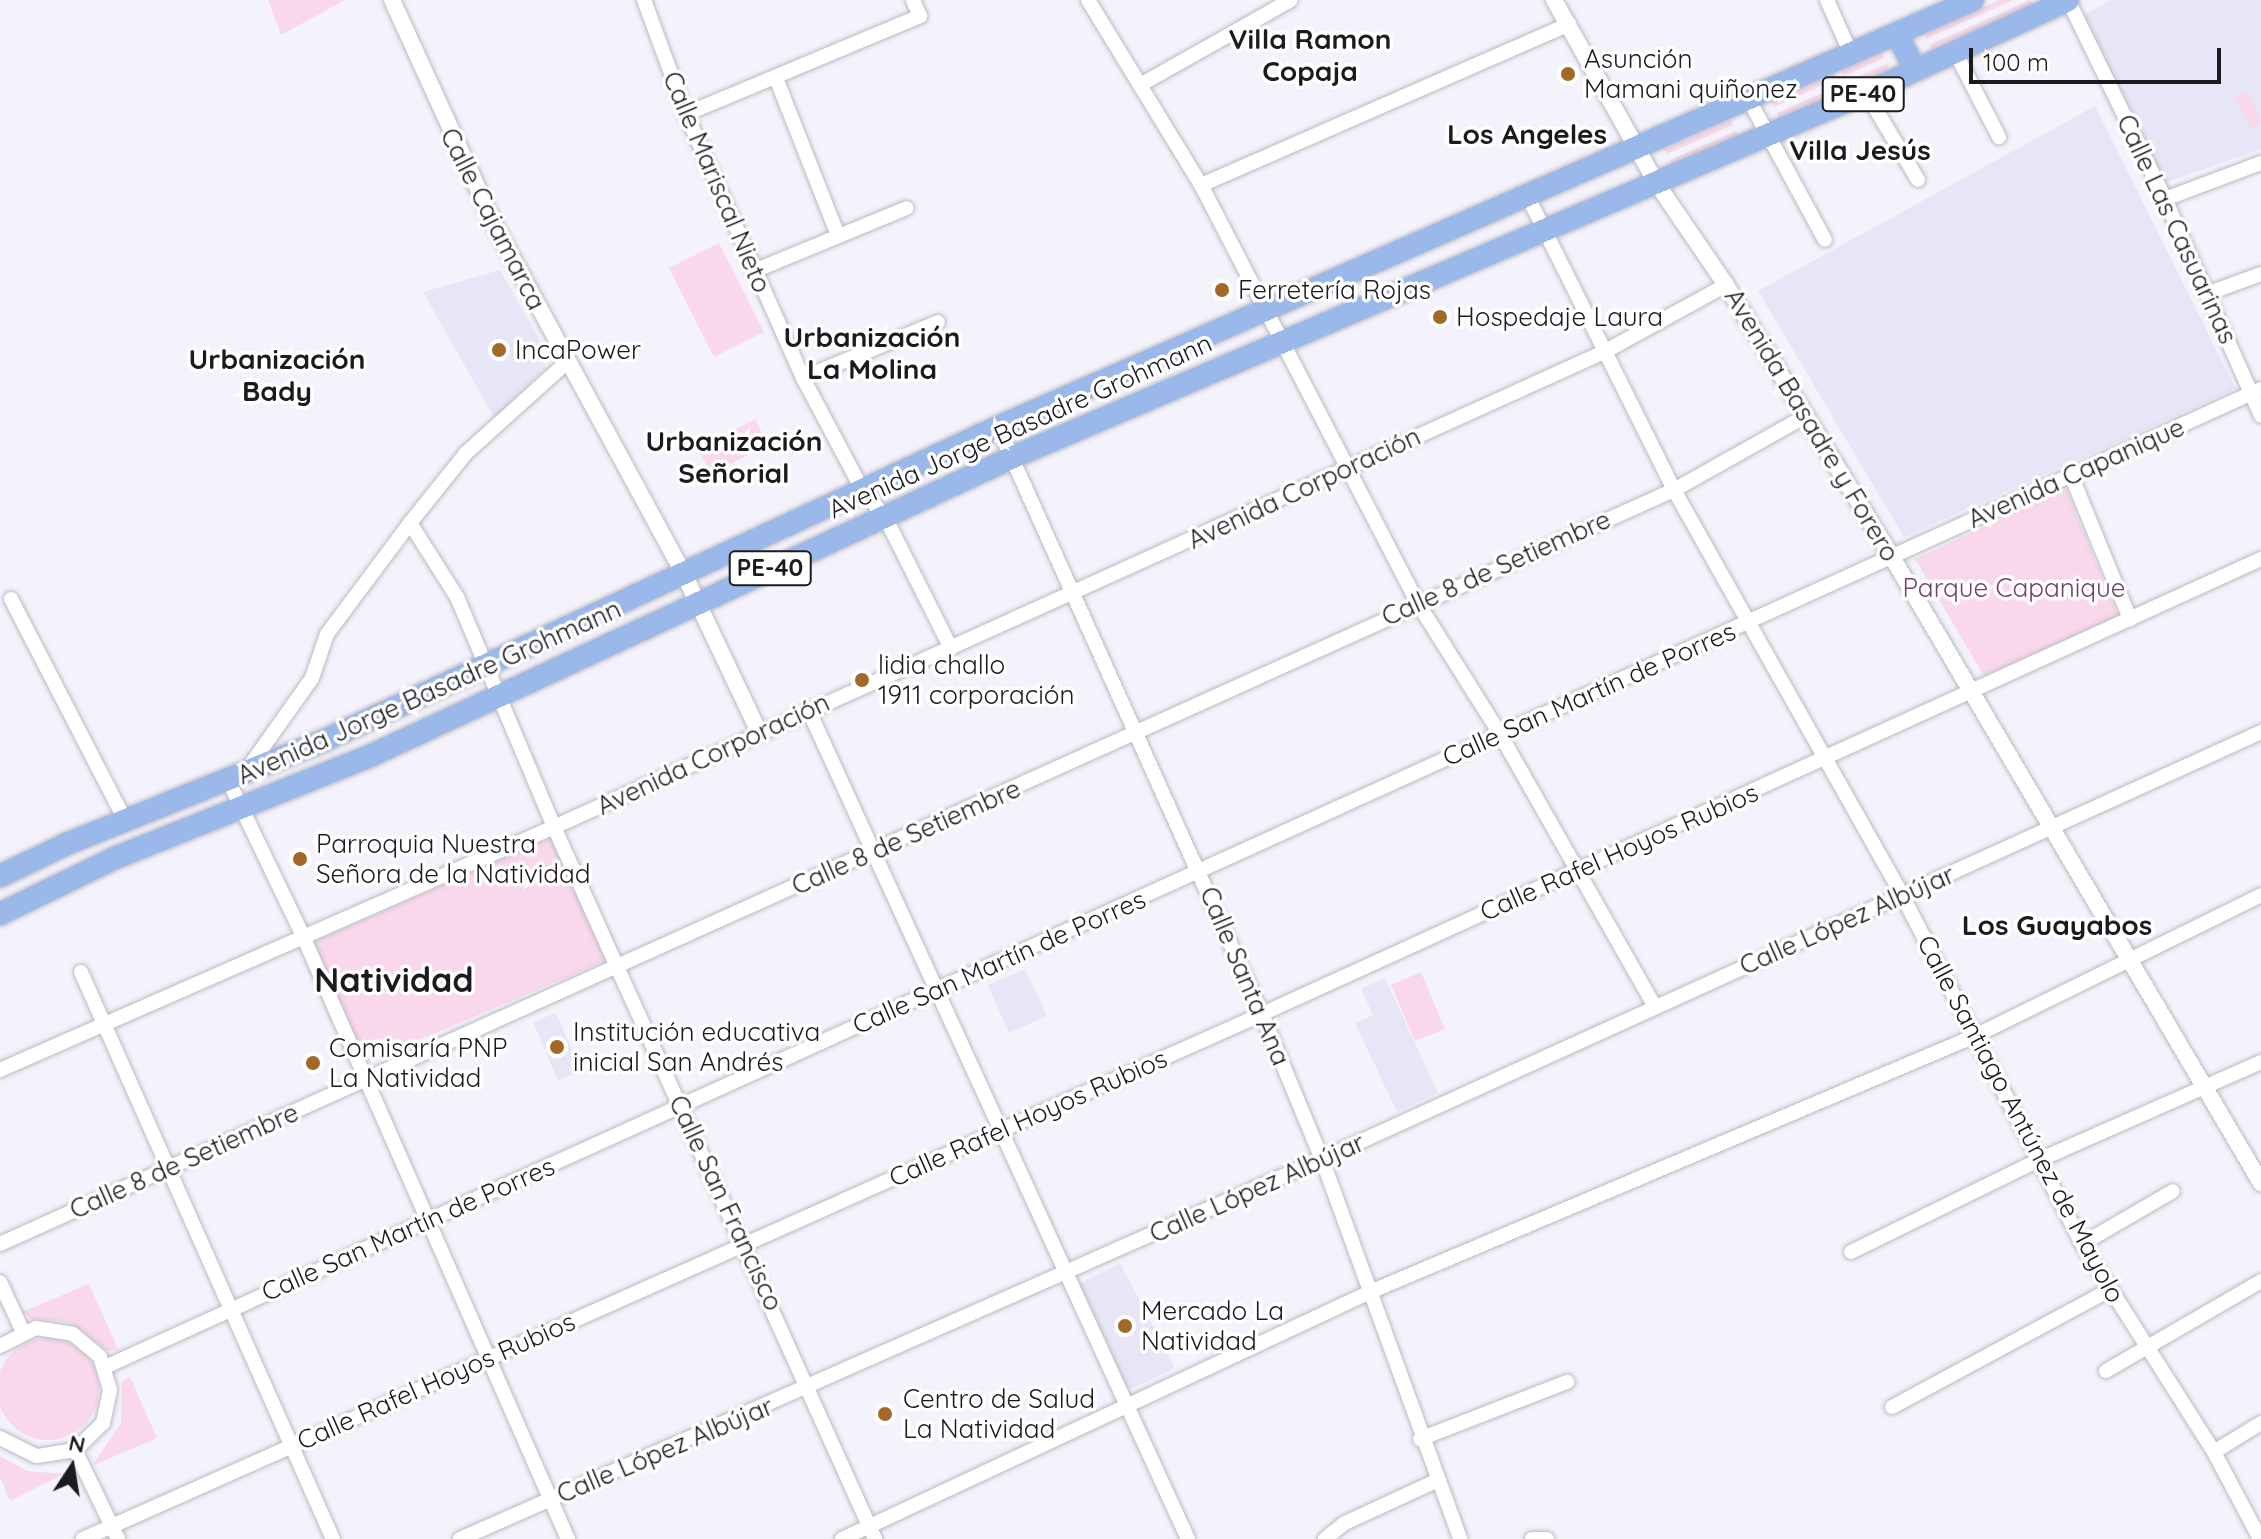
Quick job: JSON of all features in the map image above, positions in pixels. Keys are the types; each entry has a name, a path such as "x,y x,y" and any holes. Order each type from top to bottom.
{"highway":[{"name":"Avenida Jorge Basadre Grohmann","path":"0,876 125,820 236,778 998,427 1973,0"},
{"name":"Avenida Jorge Basadre Grohmann","path":"0,914 80,873 372,755 697,601 1011,458 1543,228 1866,93 2068,0"},
{"path":"1897,34 1915,69"}],"street":[{"name":"Calle Cajamarca","path":"392,0 432,95 566,363 683,572 759,732"},
{"name":"Calle Mariscal Nieto","path":"644,0 686,114 803,378 862,489 885,517 951,648"},
{"path":"686,114 920,16 913,0"},
{"path":"1088,0 1201,185 1265,311 1283,339 1344,469 1417,602 1500,734 1654,1005"},
{"path":"1140,85 1291,0"},
{"name":"Avenida Basadre y Forero","path":"1554,0 1655,181 1726,285 1892,557 2202,1089 2261,1183"},
{"path":"1827,0 1851,54"},
{"name":"Calle Las Casuarinas","path":"2068,0 2257,391 2261,416"},
{"path":"1201,185 1569,24"},
{"path":"1955,52 1999,137"},
{"path":"776,78 838,235"},
{"path":"1866,93 1918,180"},
{"path":"1749,100 1825,240"},
{"path":"2165,199 2261,163"},
{"name":"Calle Santiago Antúnez de Mayolo","path":"1528,197 1674,490 1822,760 1902,895 2082,1244 2214,1452 2260,1539"},
{"path":"754,271 907,208"},
{"path":"2209,293 2261,274"},
{"name":"Avenida Corporación","path":"0,1070 554,827 808,709 1075,593 1604,352 1726,285"},
{"path":"803,378 938,322"},
{"path":"566,363 466,453 410,523 327,634 312,678 236,778 241,807 303,936 363,1080 568,1539"},
{"name":"Avenida Capanique","path":"1892,557 2257,391"},
{"name":"Calle 8 de Setiembre","path":"0,1244 1136,734 1417,602 1674,490 1806,416"},
{"name":"Calle Santa Ana","path":"998,427 1261,1012 1322,1159 1420,1439 1460,1539"},
{"path":"2071,475 2130,619"},
{"name":"Calle San Francisco","path":"410,523 457,597 554,827 746,1244 872,1533"},
{"name":"Calle San Martín de Porres","path":"105,1367 1892,557"},
{"name":"Calle Rafel Hoyos Rubios","path":"83,1539 115,1532 292,1446 1577,871 2261,559"},
{"path":"11,599 125,820"},
{"path":"808,709 1003,1129 1188,1539"},
{"name":"Calle López Albújar","path":"460,1539 1066,1274 2261,732"},
{"path":"842,1539 872,1533 1370,1292 1975,1036 2261,895"},
{"path":"81,972 333,1539"},
{"path":"1851,1252 2039,1160 2261,1062"},
{"path":"2082,1244 2173,1191"},
{"path":"2106,1371 2261,1281"},
{"path":"0,1282 23,1332"},
{"path":"1892,1407 2109,1290"},
{"path":"0,1346 23,1332 49,1328 73,1334 92,1347 105,1367 107,1413 95,1434 75,1450 36,1456 0,1438"},
{"path":"1420,1439 1567,1382"},
{"path":"2214,1452 2261,1423"},
{"path":"75,1450 115,1532"},
{"path":"1325,1539 1345,1523 1436,1481"},
{"path":"1532,1539 1547,1539"}],"shaded area":[{"path":"2110,0 2261,0 2261,149 2165,183 2083,16"},
{"path":"2095,106 2236,389 1904,537 1758,291"},
{"name":"IncaPower","path":"500,270 542,344 545,369 495,419 423,292"},
{"path":"1025,969 1047,1016 1009,1033 988,985"},
{"path":"1385,978 1438,1093 1397,1112 1355,1023 1373,1015 1361,989"},
{"name":"Institución educativa inicial San Andrés","path":"556,1013 581,1071 558,1081 533,1022"},
{"name":"Mercado La Natividad","path":"1120,1263 1175,1368 1131,1389 1125,1388 1079,1284"}],"green space":[{"path":"268,0 345,0 281,35"},
{"path":"1999,0 2014,0 1926,39 1924,34"},
{"path":"2030,0 2033,5 1932,50 1929,45"},
{"path":"1881,53 1884,58 1844,76 1842,70"},
{"path":"1887,64 1889,69 1850,87 1847,81"},
{"path":"1834,73 1837,79 1774,107 1771,102"},
{"path":"1840,85 1842,90 1779,118 1777,113"},
{"path":"2247,91 2261,122 2252,131 2235,96"},
{"path":"1731,120 1733,125 1667,154 1664,149"},
{"path":"1736,131 1739,136 1673,166 1670,160"},
{"path":"719,243 764,332 714,357 669,268"},
{"path":"755,419 768,445 711,474 698,449"},
{"name":"Parque Capanique","path":"2066,489 2118,616 1984,676 1915,559"},
{"path":"554,836 608,960 360,1065 309,944"},
{"path":"1421,972 1445,1029 1415,1041 1391,985"},
{"path":"89,1284 118,1349 108,1351 69,1322 30,1319 22,1312"},
{"path":"48,1338 77,1346 91,1360 99,1389 91,1418 77,1432 48,1440 19,1432 5,1418 -3,1389 5,1360 19,1346"},
{"path":"130,1377 157,1438 92,1466 121,1423 122,1381"},
{"path":"0,1456 27,1471 64,1474 10,1501 0,1477"}],"water":[{"path":"405,973 414,982 405,991 396,982"}],"place":[{"name":"Asunción Mamani quiñonez","path":"1568,74"},
{"name":"Ferretería Rojas","path":"1222,290"},
{"name":"Hospedaje Laura","path":"1440,317"},
{"name":"IncaPower","path":"499,350"},
{"name":"lidia challo 1911 corporación","path":"862,680"},
{"name":"Parroquia Nuestra Señora de la Natividad","path":"300,859"},
{"name":"Institución educativa inicial San Andrés","path":"557,1047"},
{"name":"Comisaría PNP La Natividad","path":"313,1063"},
{"name":"Mercado La Natividad","path":"1125,1326"},
{"name":"Centro de Salud La Natividad","path":"885,1414"}],"district":[{"name":"Villa Ramon Copaja","path":"1310,55"},
{"name":"Los Angeles","path":"1527,134"},
{"name":"Villa Jesús","path":"1860,150"},
{"name":"Urbanización La Molina","path":"872,353"},
{"name":"Urbanización Bady","path":"277,375"},
{"name":"Urbanización Señorial","path":"734,457"},
{"name":"Los Guayabos","path":"2057,925"},
{"name":"Natividad","path":"394,980"}]}
